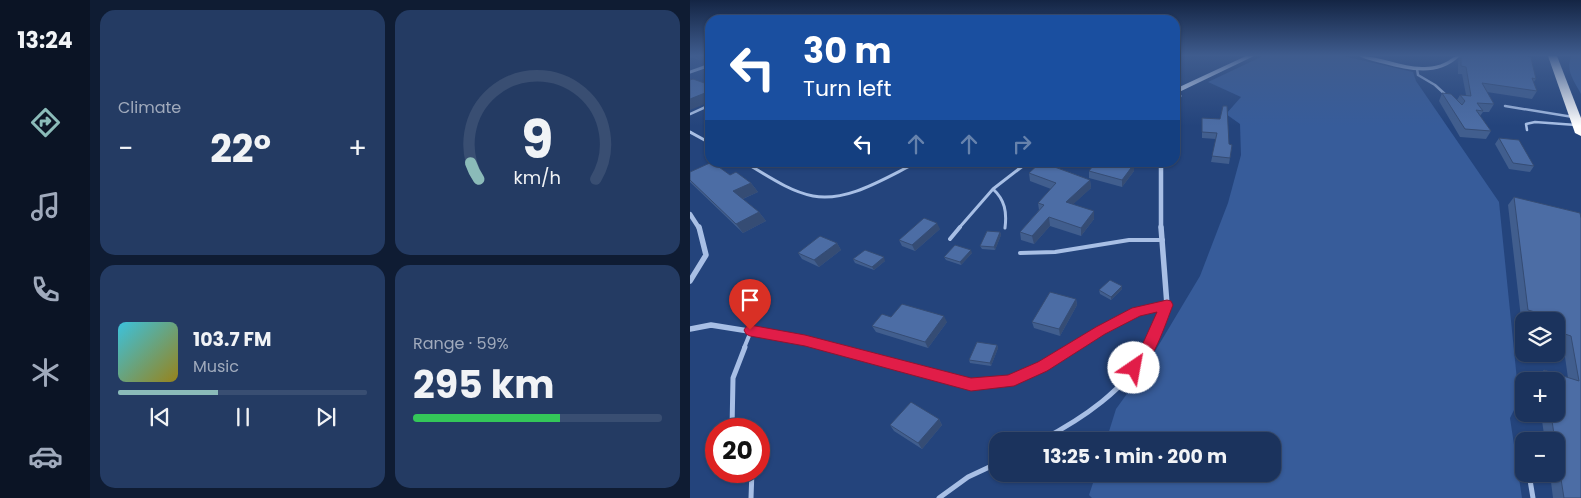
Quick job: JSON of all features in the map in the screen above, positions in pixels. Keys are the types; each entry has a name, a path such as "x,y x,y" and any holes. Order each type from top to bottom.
{"highway":[{"path":"1563,79 1578,125"}],"street":[{"path":"1180,90 1203,79"},
{"path":"690,329 711,325 805,340 971,384 1009,381 1042,366 1100,330 1137,311 1167,305 1160,216 1161,167"},
{"path":"690,214 701,231 706,255 690,281"}],"lane":[{"path":"1425,79 1435,85 1448,98"},
{"path":"1505,106 1578,125"},
{"path":"690,114 705,107"},
{"path":"1527,130 1526,124 1535,122 1578,125"},
{"path":"690,132 705,140"},
{"path":"753,167 794,189 815,196 840,196 907,167"},
{"path":"950,240 993,189 1022,167"},
{"path":"993,189 1004,202 1007,211 1005,228"},
{"path":"1020,253 1055,252 1129,240 1163,240"},
{"path":"1059,432 1114,393 1144,356 1167,305"},
{"path":"732,418 732,378 750,330"},
{"path":"939,498 968,477 989,467"},
{"path":"1530,482 1533,498"},
{"path":"751,498 752,483"}],"shaded area":[{"path":"1214,79 1415,79 1499,202 1516,372 1515,408 1510,418 1515,451 1515,482 1520,482 1522,498 1092,498 1089,495 1093,482 1281,482 1281,432 1109,432 1116,409 1142,373 1200,276 1228,203 1241,155 1240,124 1226,114 1241,97 1208,82"},
{"path":"1581,79 1581,94 1573,80"}],"building":[{"path":"694,79 705,83 705,93 690,99 690,80"},
{"path":"1468,79 1532,79 1537,91 1482,83 1494,104 1477,103 1483,111 1476,110 1491,131 1465,129 1442,93 1451,94 1462,105 1465,101 1460,95 1471,96"},
{"path":"1223,106 1227,106 1229,144 1232,145 1230,158 1212,156 1217,133 1202,132 1202,118 1220,119"},
{"path":"1499,138 1519,140 1534,166 1513,163"},
{"path":"705,165 705,167 719,167 730,175 736,172 751,183 733,191 759,212 736,224 690,180 690,172"},
{"path":"1036,167 1055,167 1090,180 1066,202 1094,211 1081,228 1049,217 1032,236 1020,232 1044,205 1038,203 1056,183 1029,173"},
{"path":"1092,167 1132,167 1122,180 1089,171"},
{"path":"1514,197 1580,213 1581,498 1564,498 1561,482 1565,482 1565,432 1554,432 1552,422 1565,422 1565,377 1579,381 1571,336 1565,334 1565,312 1535,312 1528,310"},
{"path":"924,218 937,223 912,245 899,240"},
{"path":"987,231 1000,232 994,247 980,246"},
{"path":"820,236 837,243 814,260 798,253"},
{"path":"955,245 971,250 960,262 944,257"},
{"path":"865,250 884,257 872,267 853,259"},
{"path":"1110,280 1122,286 1111,297 1099,290"},
{"path":"1050,292 1076,299 1059,329 1032,322"},
{"path":"902,304 944,316 925,342 872,326 882,314 891,317"},
{"path":"977,342 997,345 990,363 969,360"},
{"path":"911,402 939,419 918,443 890,425"}],"route":[{"path":"750,330 805,340 971,384 1009,381 1042,366 1100,330 1137,311 1167,305 1144,356 1134,368"}]}
